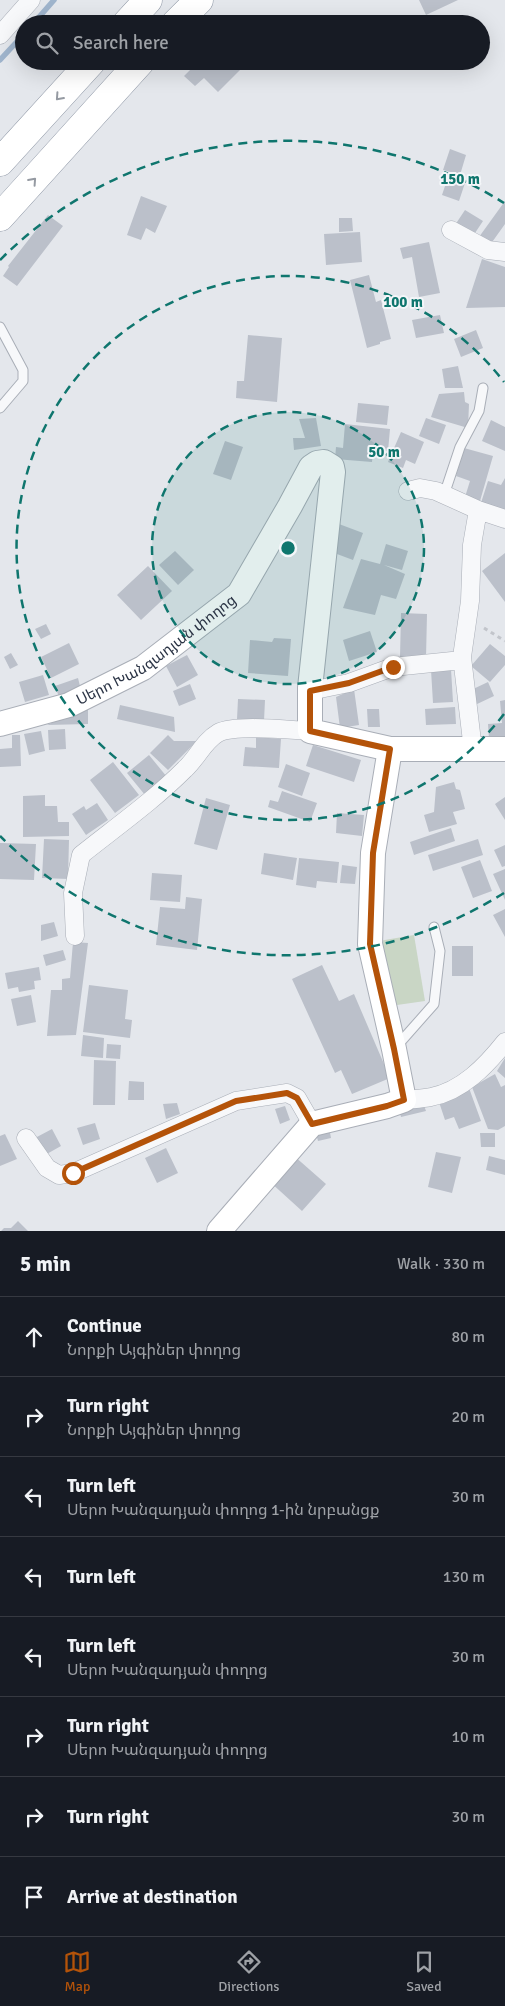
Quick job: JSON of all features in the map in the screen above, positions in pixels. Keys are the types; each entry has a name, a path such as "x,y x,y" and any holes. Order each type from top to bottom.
{"highway":[{"path":"134,15 148,0"},
{"path":"184,15 199,0"},
{"path":"0,162 84,70"},
{"path":"0,217 133,70"}],"street":[{"path":"18,15 31,0"},
{"path":"0,35 15,18"},
{"path":"451,230 488,250 505,252"},
{"name":"Սերո Խանզադյան փողոց","path":"0,724 69,705 144,668 238,594 290,506 308,471 315,464 323,462 329,465 333,472 310,691 310,731"},
{"path":"408,491 420,488 436,491 478,510 505,519"},
{"path":"473,750 462,660 470,601 472,546 478,510"},
{"path":"310,691 349,683 393,667 462,660"},
{"path":"74,936 73,893 81,854 161,792 187,768 204,745 218,733 233,728 310,731 390,749 505,749"},
{"path":"390,749 373,853 370,944 404,1100"},
{"path":"219,1231 312,1124 387,1106 404,1100 432,1097 463,1084 484,1067 505,1042"},
{"path":"26,1138 47,1168 59,1175 73,1173 236,1101 287,1093 297,1098 312,1124"}],"lane":[{"path":"0,327 24,370 24,380 0,408"},
{"path":"444,495 460,447 480,411 483,388"},
{"path":"394,1049 434,1004 440,951 434,927"}],"path":[{"path":"467,618 505,641"}],"green space":[{"path":"414,935 425,1001 390,1006 379,941"}],"building":[{"path":"419,0 458,0 426,15"},
{"path":"190,70 240,70 218,92 204,78 195,86 184,76"},
{"path":"450,149 466,155 460,175 443,170"},
{"path":"449,174 466,180 459,201 442,195"},
{"path":"141,196 167,206 155,233 146,228 141,240 127,235"},
{"path":"505,201 505,224 490,245 479,237"},
{"path":"465,210 483,221 473,236 455,225"},
{"path":"48,215 63,226 17,286 3,276 8,266"},
{"path":"339,218 352,218 353,231 339,232"},
{"path":"360,232 362,262 326,265 324,234"},
{"path":"429,242 440,293 419,297 412,257 403,259 400,248"},
{"path":"482,259 505,267 505,307 466,308"},
{"path":"369,275 376,302 381,300 391,339 367,348 350,280"},
{"path":"440,315 444,333 416,338 412,320"},
{"path":"476,330 483,348 461,357 454,339"},
{"path":"248,335 282,338 277,402 236,398 237,381 244,381"},
{"path":"458,366 463,388 445,388 442,369"},
{"path":"464,392 465,402 469,404 468,428 431,417 439,394"},
{"path":"358,403 389,406 387,425 356,422"},
{"path":"316,418 321,446 294,450 293,438 305,438 299,419"},
{"path":"426,418 446,425 439,444 419,436"},
{"path":"491,420 505,427 505,451 482,441"},
{"path":"345,424 390,429 388,451 373,450 372,462 335,459 336,447 343,448"},
{"path":"401,432 424,442 415,464 406,460 403,468 388,462"},
{"path":"225,441 243,447 231,480 213,474"},
{"path":"464,448 493,456 480,501 465,497 470,481 456,476"},
{"path":"505,478 505,513 480,506 488,481 501,485"},
{"path":"339,524 363,533 353,560 329,551"},
{"path":"386,544 408,551 402,570 384,565 405,574 396,599 381,595 375,615 343,608 361,559 380,564"},
{"path":"175,551 194,570 178,585 159,565"},
{"path":"505,553 505,602 482,571"},
{"path":"148,566 172,591 141,620 117,595"},
{"path":"401,613 427,614 426,658 400,657"},
{"path":"46,624 51,634 41,639 35,629"},
{"path":"370,631 377,652 349,661 343,640"},
{"path":"274,638 291,639 288,676 248,673 250,640 272,642"},
{"path":"69,643 79,664 51,678 41,657"},
{"path":"490,644 505,656 505,665 490,682 471,666"},
{"path":"11,653 18,665 10,669 4,657"},
{"path":"187,655 198,675 177,687 166,666"},
{"path":"451,669 453,702 433,703 431,670"},
{"path":"43,675 49,695 25,702 19,682"},
{"path":"78,678 81,690 59,697 55,686"},
{"path":"488,682 494,696 475,705 469,691"},
{"path":"190,684 196,699 179,706 173,691"},
{"path":"354,689 359,725 340,728 336,697"},
{"path":"238,699 265,700 264,721 237,719"},
{"path":"505,700 505,738 489,739 488,724 502,723 500,701"},
{"path":"120,705 174,717 175,732 117,719"},
{"path":"88,706 88,724 47,725"},
{"path":"455,707 456,724 426,725 425,709"},
{"path":"367,709 379,709 380,727 368,727"},
{"path":"65,729 66,749 49,750 48,730"},
{"path":"41,731 45,751 29,755 24,734"},
{"path":"12,735 20,735 21,766 0,767 0,749 12,748"},
{"path":"168,735 174,741 197,741 168,770 150,753"},
{"path":"256,737 281,739 279,768 243,766 245,747 256,748"},
{"path":"313,745 361,760 354,782 306,766"},
{"path":"149,755 167,777 145,795 127,773"},
{"path":"113,762 139,795 115,813 90,780"},
{"path":"286,764 310,773 302,796 278,787"},
{"path":"454,782 456,789 460,790 465,809 453,812 457,824 429,832 424,815 434,812 436,787"},
{"path":"282,791 317,803 310,822 268,807 270,800 278,802"},
{"path":"45,795 45,806 57,806 58,822 69,822 69,836 23,837 23,796"},
{"path":"505,797 505,820 495,804"},
{"path":"206,798 230,805 217,850 194,844"},
{"path":"97,803 108,820 86,835 72,814 84,806 86,810"},
{"path":"337,813 364,815 362,836 336,833"},
{"path":"451,828 455,841 414,855 410,842"},
{"path":"44,839 69,840 68,879 42,878"},
{"path":"478,839 483,855 433,871 428,855"},
{"path":"0,843 36,844 34,880 0,879"},
{"path":"505,845 505,866 502,867 494,850"},
{"path":"264,853 297,858 293,880 261,874"},
{"path":"299,858 339,862 337,883 317,881 316,888 296,885"},
{"path":"480,860 492,891 473,898 461,867"},
{"path":"342,865 357,867 355,884 340,883"},
{"path":"505,869 505,900 493,874"},
{"path":"152,873 182,875 180,902 150,900"},
{"path":"186,897 202,899 197,950 156,945 160,907 185,909"},
{"path":"505,909 505,937 493,915"},
{"path":"54,922 58,936 41,941 41,925"},
{"path":"73,942 88,943 76,1035 47,1036 51,990 62,990 62,979 70,978"},
{"path":"452,946 473,946 473,976 452,976"},
{"path":"63,950 66,960 46,966 43,955"},
{"path":"322,965 339,1001 354,994 390,1078 352,1094 341,1070 335,1073 292,979"},
{"path":"39,967 41,980 34,981 35,989 19,992 18,987 8,989 5,973"},
{"path":"89,985 128,990 125,1019 132,1020 130,1038 83,1032"},
{"path":"31,995 36,1022 17,1026 11,999"},
{"path":"83,1035 104,1038 103,1058 81,1056"},
{"path":"107,1044 121,1045 120,1059 106,1058"},
{"path":"505,1058 505,1078 497,1071"},
{"path":"94,1060 116,1061 115,1105 93,1105"},
{"path":"495,1074 501,1087 505,1085 505,1126 498,1130 488,1129 472,1087"},
{"path":"129,1081 144,1082 144,1100 128,1100"},
{"path":"469,1088 481,1121 459,1129 454,1117 445,1120 438,1099"},
{"path":"177,1103 180,1114 166,1119 163,1104"},
{"path":"423,1103 426,1111 401,1117 399,1109"},
{"path":"285,1106 290,1120 280,1124 275,1109"},
{"path":"95,1123 100,1139 83,1145 77,1128"},
{"path":"329,1127 331,1138 318,1141 315,1130"},
{"path":"52,1129 61,1146 45,1155 35,1138"},
{"path":"480,1133 495,1133 495,1147 481,1147"},
{"path":"5,1134 17,1159 0,1166 0,1136"},
{"path":"166,1148 178,1173 157,1183 145,1158"},
{"path":"436,1152 461,1157 452,1193 428,1187"},
{"path":"293,1155 326,1184 302,1211 269,1181"},
{"path":"489,1156 505,1160 505,1175 486,1170"},
{"path":"18,1221 28,1231 1,1231 4,1228 11,1228"}],"waterway":[{"path":"41,15 54,0"},
{"path":"0,60 15,44"}],"route":[{"path":"73,1173 236,1101 287,1093 297,1098 312,1124 387,1106 404,1100 370,944 373,853 390,749 310,731 310,691 349,683 393,667"}]}
